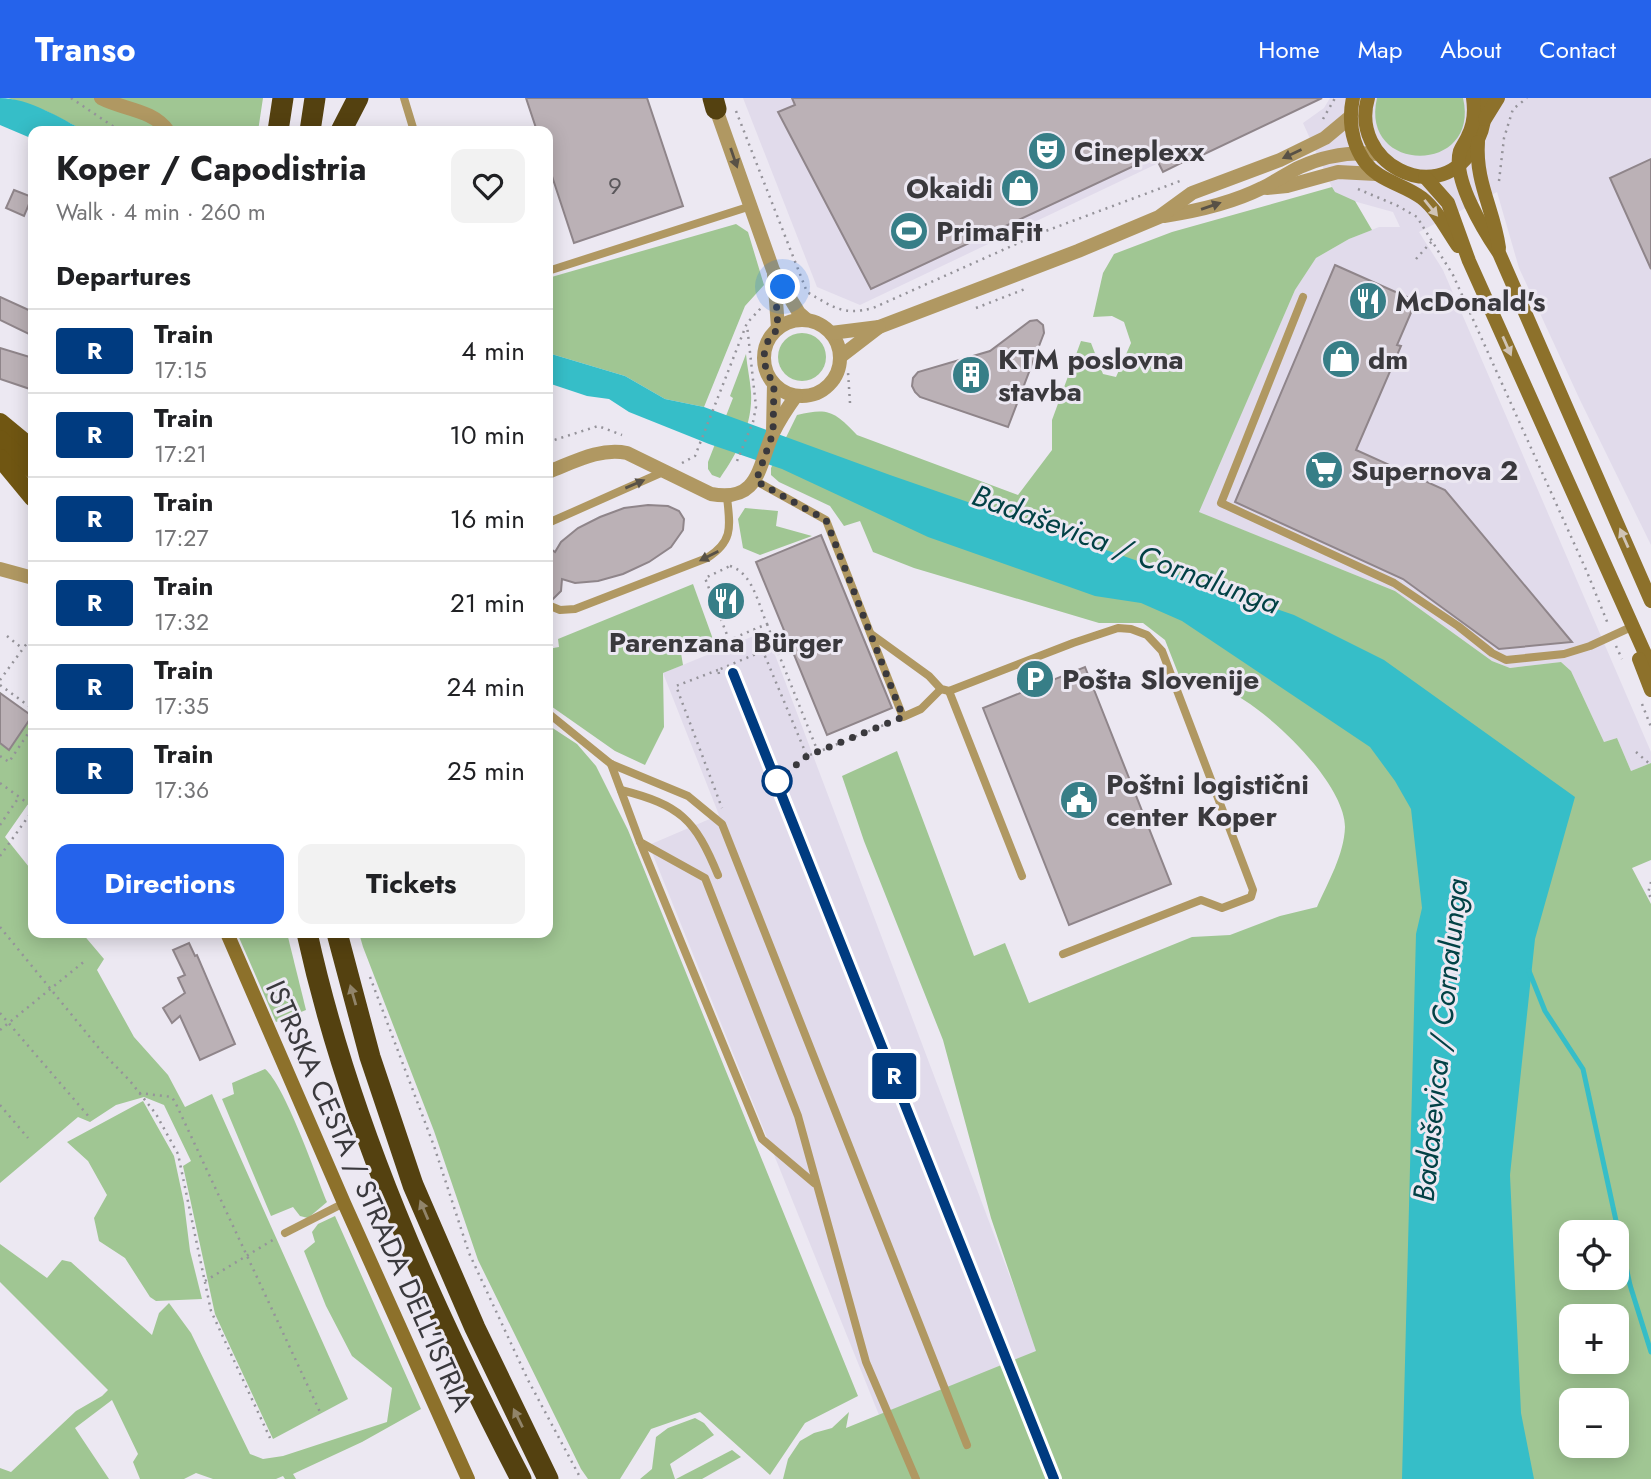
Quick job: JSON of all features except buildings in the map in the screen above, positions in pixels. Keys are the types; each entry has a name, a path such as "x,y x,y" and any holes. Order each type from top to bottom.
{"highway":[{"path":"279,126 284,98"},
{"path":"311,126 315,98"},
{"path":"344,126 358,98"},
{"path":"307,938 348,1084 386,1188 444,1325 521,1479"},
{"path":"338,938 370,1057 413,1185 475,1328 548,1479"}],"main road":[{"path":"0,422 28,444"},
{"path":"0,439 28,465"},
{"path":"0,458 28,492"}],"street":[{"path":"102,98 149,115 163,126"},
{"path":"1353,98 1349,118 1358,152 1376,174"},
{"path":"1368,98 1366,118 1369,135 1378,154 1396,169 1425,177 1448,174 1460,166 1478,141"},
{"path":"1473,98 1475,110 1470,133 1460,151 1460,166 1467,194 1480,224 1499,253 1651,601"},
{"path":"1483,98 1485,119"},
{"path":"1498,98 1485,119 1478,141 1477,164 1496,226 1499,253"},
{"path":"719,104 783,298 778,328"},
{"path":"831,333 879,327 1078,251 1159,217 1192,193 1280,160 1325,138 1349,118"},
{"path":"1159,217 1197,211 1262,188 1299,167 1331,155 1358,152 1378,154"},
{"path":"1262,188 1287,186 1338,172 1376,174 1412,191 1425,201 1469,261"},
{"path":"1425,177 1448,203 1469,261 1651,667"},
{"path":"783,298 807,320"},
{"path":"847,360 831,333 822,325 807,320 791,321 778,328 768,341 764,355 766,371 774,384 784,392 807,396 824,389 879,327"},
{"path":"773,433 774,384"},
{"path":"553,470 616,450 711,494 727,497 747,489 756,481 773,433 796,396"},
{"path":"1596,546 1651,690"},
{"path":"0,569 28,577"},
{"name":"ISTRSKA CESTA / STRADA DELL'ISTRIA","path":"229,938 468,1479"}],"lane":[{"path":"404,98 412,126"},
{"path":"553,269 751,206"},
{"path":"1303,298 1221,503 1394,583 1458,626 1492,653 1506,660 1564,654 1628,629"},
{"path":"553,521 666,471"},
{"path":"756,481 826,520 903,717 921,709 945,690 1118,628 1147,635 1162,651 1253,890 1251,897 1222,908 1201,900 1063,954"},
{"path":"553,606 560,610 575,609 707,558 721,550 728,537 727,497"},
{"path":"871,634 945,690 1021,876"},
{"path":"553,717 611,764 688,796 722,824 967,1445"},
{"path":"611,764 640,842 762,1139 815,1184"},
{"path":"621,790 669,806 692,826 702,839 718,875"},
{"path":"640,842 705,878 798,1116 866,1362 916,1479"},
{"path":"285,1233 344,1203"}],"path":[{"path":"71,98 113,126"},
{"path":"1318,125 1335,98"},
{"path":"1499,183 1502,150 1513,109 1527,98"},
{"path":"719,104 807,292 830,306 853,313 873,308 1043,232 1182,180"},
{"path":"1358,189 1406,209 1417,217 1453,275 1593,584 1627,670"},
{"path":"1416,259 1432,241"},
{"path":"969,311 1030,287"},
{"path":"699,448 747,323 766,304 807,292"},
{"path":"737,461 754,414 756,397 747,323"},
{"path":"847,360 850,403"},
{"path":"767,624 729,640 705,578 730,566 746,575 767,624 818,752"},
{"path":"754,630 807,756 903,717"},
{"path":"7,635 23,649"},
{"path":"773,640 786,635"},
{"path":"28,642 0,683 28,705"},
{"path":"722,824 722,804 676,686 718,672 763,651"},
{"path":"753,655 755,661"},
{"path":"1642,704 1651,727"},
{"path":"0,756 9,762 28,734"},
{"path":"1636,752 1651,765"},
{"path":"0,783 28,804"},
{"path":"0,825 19,797"},
{"path":"0,856 28,815"},
{"path":"1651,882 1648,893 1651,898"},
{"path":"0,927 156,1114 178,1154 211,1311 270,1438"},
{"path":"0,1030 86,960"},
{"path":"369,975 434,1146 469,1254 528,1380 581,1479"},
{"path":"0,1013 90,1118"},
{"path":"139,1093 172,1097 320,1412"},
{"path":"0,1105 28,1138"},
{"path":"205,1281 285,1233"}],"shaded area":[{"path":"743,98 1287,98 1268,111 860,305 817,287"},
{"path":"1330,98 1651,98 1651,545 1519,268 1497,192 1419,232 1443,270 1651,752 1651,763 1631,771 1617,738 1604,742 1571,671 1561,662 1510,668 1492,661 1395,591 1198,512 1295,290 1316,258 1349,239 1379,227 1400,227 1393,212 1346,199 1334,192 1303,123 1324,108"},
{"path":"766,631 1038,1351 879,1415 649,845 719,815 663,673"}],"green space":[{"path":"8,98 263,98 259,126 75,126 46,111"},
{"path":"1377,98 1463,98 1464,123 1455,141 1439,152 1420,156 1401,152 1385,141 1376,123"},
{"path":"1332,187 1335,192 1355,201 1372,230 1349,239 1316,258 1295,290 1199,512 1395,591 1492,661 1510,668 1561,662 1571,671 1604,742 1617,738 1631,771 1651,763 1651,860 1632,868 1651,904 1651,1479 783,1479 788,1459 800,1441 814,1433 832,1428 849,1412 846,1428 1036,1351 991,1218 943,1040 864,841 842,776 897,751 974,956 1005,943 1029,1003 1192,937 1230,935 1280,916 1317,907 1339,858 1345,827 1341,808 1316,766 1277,725 1236,695 1206,684 1182,683 1165,640 1143,623 1099,623 914,568 873,552 860,521 844,526 830,506 779,482 771,475 771,468 797,415 824,412 837,416 857,435 1018,495 1052,450 1052,420 1081,341 1091,343 1103,374 1116,377 1131,343 1124,322 1112,316 1093,317 1103,273 1114,254 1172,232"},
{"path":"736,224 748,232 764,285 745,306 704,407 665,399 625,376 553,354 553,277"},
{"path":"802,333 819,340 826,357 819,374 802,381 785,374 778,357 785,340"},
{"path":"746,354 751,392 750,415 738,448 720,478 712,475 708,462 733,398 730,396"},
{"path":"745,508 778,511 776,526 812,536 760,555 743,548 738,519"},
{"path":"693,584 714,642 681,653 683,665 663,673 664,727 645,765 615,751 553,708 553,648 559,647 558,639"},
{"path":"0,692 28,716 28,804 5,837 28,866 28,938 86,938 104,959 97,970 134,1037 168,1075 185,1107 212,1094 348,1399 273,1439 215,1314 183,1166 191,1161 164,1105 144,1097 116,1105 90,1122 78,1117 0,1183"},
{"path":"553,728 577,744 596,766 628,830 858,1396 805,1423 770,1475 700,1412 651,1429 620,1479 588,1479 478,1260 434,1131 360,938 553,938"},
{"path":"239,938 288,938 306,1010 276,1022"},
{"path":"265,1069 273,1078 290,1111 327,1202 308,1218 300,1216 293,1207 271,1216 222,1099 234,1094 232,1083"},
{"path":"143,1101 174,1156 190,1251 202,1299 156,1301 150,1297 125,1258 99,1241 94,1218 107,1195 88,1161 67,1142"},
{"path":"335,1216 421,1409 362,1442 293,1474 296,1479 285,1479 283,1476 276,1479 213,1479 196,1473 184,1479 140,1479 133,1462 138,1454 112,1400 75,1428 109,1479 0,1479 0,1468 11,1472 76,1411 108,1390 0,1282 0,1244 47,1278 62,1260 71,1262 152,1335 159,1313 169,1303 191,1333 250,1454 263,1459 283,1456 387,1422 392,1388 352,1356 326,1306 304,1251 315,1242 312,1232 318,1224"},
{"path":"695,1418 704,1423 714,1435 670,1464 675,1479 640,1479 652,1469 656,1437 668,1428"},
{"path":"732,1450 741,1457 702,1479 676,1479"}],"water":[{"path":"0,98 33,105 76,126 28,126 28,137 0,125"},
{"name":"Badaševica / Cornalunga","path":"553,354 625,376 665,399 704,407 890,475 1294,615 1384,660 1575,797 1535,939 1510,1175 1521,1413 1534,1479 1402,1479 1416,934 1422,908 1411,809 1370,747 1182,621 1141,603 1095,596 928,537 782,469 629,412 609,399 587,396 553,385"}],"waterway":[{"path":"1529,971 1545,1011 1583,1069 1630,1285 1651,1352"}],"railway":[{"path":"733,673 1054,1479"}],"train":[{"name":"R","path":"733,673 1054,1479"}],"place":[{"name":"Cineplexx","path":"1047,151"},
{"name":"Okaidi","path":"1020,188"},
{"name":"PrimaFit","path":"909,231"},
{"name":"McDonald's","path":"1368,301"},
{"name":"dm","path":"1341,359"},
{"name":"KTM poslovna stavba","path":"971,375"},
{"name":"Supernova 2","path":"1324,470"},
{"name":"Parenzana Bürger","path":"726,601"},
{"name":"Pošta Slovenije","path":"1035,679"},
{"name":"Poštni logistični center Koper","path":"1079,800"}],"route":[{"path":"777,781 807,756 903,717 826,520 756,481 773,433 774,384 766,371 764,355 768,341 778,328 776,299 789,296 783,287"}]}
